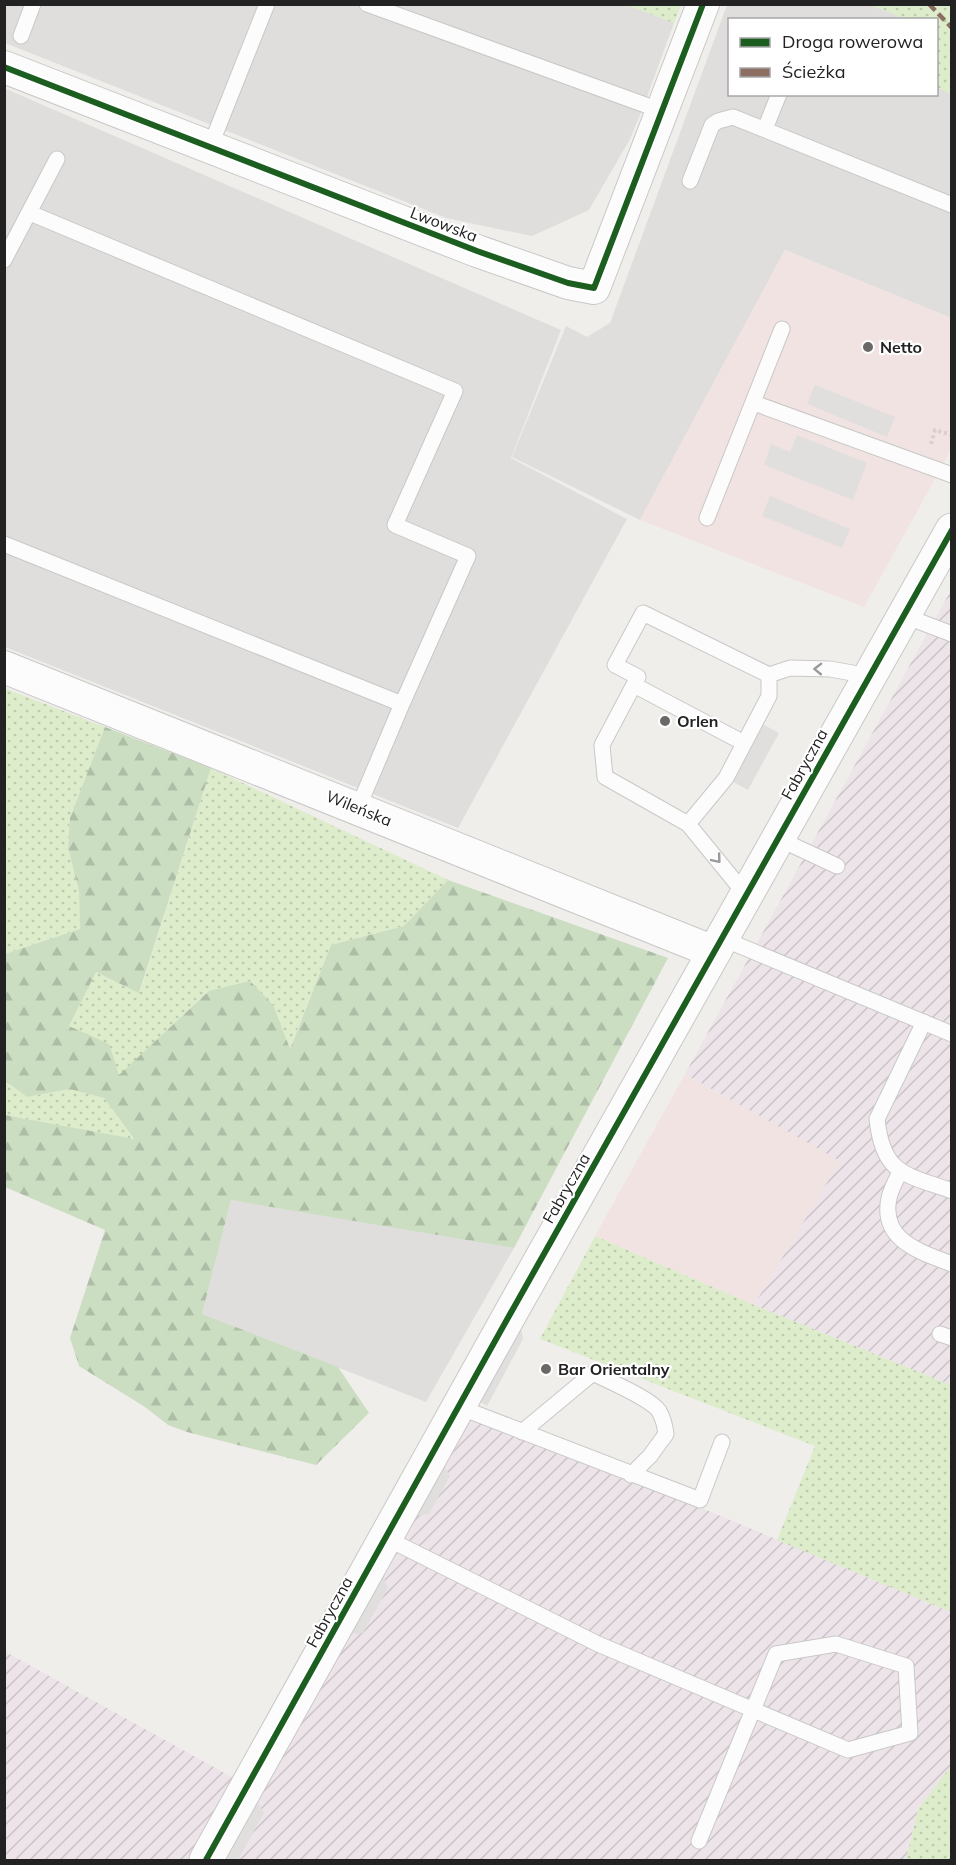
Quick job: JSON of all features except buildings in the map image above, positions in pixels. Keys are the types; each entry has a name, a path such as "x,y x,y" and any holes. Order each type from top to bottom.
{"street":[{"name":"Lwowska","path":"4,67 477,251 568,283 594,288 703,4"},
{"name":"Fabryczna","path":"206,1860 951,530"},
{"name":"Wileńska","path":"4,667 358,808 717,945"}],"lane":[{"path":"21,36 33,4"},
{"path":"210,147 267,4"},
{"path":"367,4 662,111"},
{"path":"765,129 777,96"},
{"path":"690,181 712,125 733,117 951,205"},
{"path":"4,260 57,159"},
{"path":"30,213 455,391 395,525 468,556 358,808"},
{"path":"707,518 782,329"},
{"path":"754,403 951,475"},
{"path":"4,544 402,704"},
{"path":"746,895 688,824 605,777 602,745 638,677 615,664 643,613 769,675 790,668 830,669 869,676"},
{"path":"902,615 951,634"},
{"path":"688,824 726,778 769,696 769,675"},
{"path":"634,686 744,743"},
{"path":"777,838 837,866"},
{"path":"717,945 951,1034"},
{"path":"924,1022 877,1119 883,1149 889,1162 900,1172 951,1191"},
{"path":"900,1172 890,1198 888,1212 892,1227 912,1248 951,1264"},
{"path":"522,1432 593,1373 642,1398 658,1409 664,1422 666,1434 650,1456 631,1475"},
{"path":"459,1407 700,1500 722,1442"},
{"path":"386,1538 598,1644 751,1709 848,1750 910,1733 906,1666 836,1644 776,1654 751,1709 699,1841"}],"shaded area":[{"path":"626,4 674,23 644,105 630,139 589,210 532,236 446,218 5,43 4,5"},
{"path":"727,5 870,5 902,17 728,18 728,96 938,96 938,88 951,94 951,318 785,250 640,520 512,457 566,326 587,337 610,323"},
{"path":"4,88 561,330 511,458 627,519 458,828 5,647"},
{"path":"785,250 951,318 951,450 864,607 640,520"},
{"path":"815,385 895,417 887,437 807,404"},
{"path":"797,435 867,463 853,500 764,465 771,444 790,452"},
{"path":"770,496 850,529 842,548 762,516"},
{"path":"951,590 951,1385 754,1305 840,1161 685,1074"},
{"path":"757,721 779,733 748,790 726,778"},
{"path":"685,1074 841,1161 754,1305 595,1236"},
{"path":"231,1200 323,1212 514,1248 426,1402 202,1314"},
{"path":"521,1327 523,1339 487,1406 479,1401"},
{"path":"459,1407 951,1612 951,1766 918,1809 906,1860 5,1860 4,1651 248,1786"},
{"path":"443,1464 450,1476 429,1514 415,1516"},
{"path":"383,1575 388,1588 363,1633 350,1634"},
{"path":"257,1801 264,1813 238,1860 224,1860"}],"green space":[{"path":"626,5 681,5 674,23"},
{"path":"870,5 951,5 951,94 938,88 938,18 901,17"},
{"path":"4,688 105,727 70,818 68,847 79,891 80,929 5,954"},
{"path":"105,727 211,768 139,993 96,972 69,1026 109,1044 119,1075 209,991 250,981 273,1005 290,1049 331,945 404,926 448,880 668,958 514,1248 231,1200 202,1314 338,1367 369,1413 316,1465 187,1432 168,1425 145,1407 79,1366 70,1338 105,1230 5,1187 5,1115 134,1139 104,1098 69,1089 27,1097 5,1081 5,954 80,929 79,891 68,847 70,818"},
{"path":"211,768 448,880 404,926 331,945 289,1050 273,1005 209,991 119,1076 69,1026 95,972 140,992"},
{"path":"4,1081 27,1097 69,1089 104,1098 134,1140 5,1115"},
{"path":"595,1236 754,1305 951,1385 951,1612 777,1540 815,1446 540,1339"},
{"path":"951,1766 951,1860 906,1860 918,1809"}],"marked path":[{"path":"929,4 952,28"}],"cycle path":[{"path":"4,67 477,251 568,283 594,288 703,4"},
{"path":"206,1860 509,1316 952,530"}],"place":[{"name":"Netto","path":"868,347"},
{"name":"Orlen","path":"665,721"},
{"name":"Bar Orientalny","path":"546,1369"}]}
